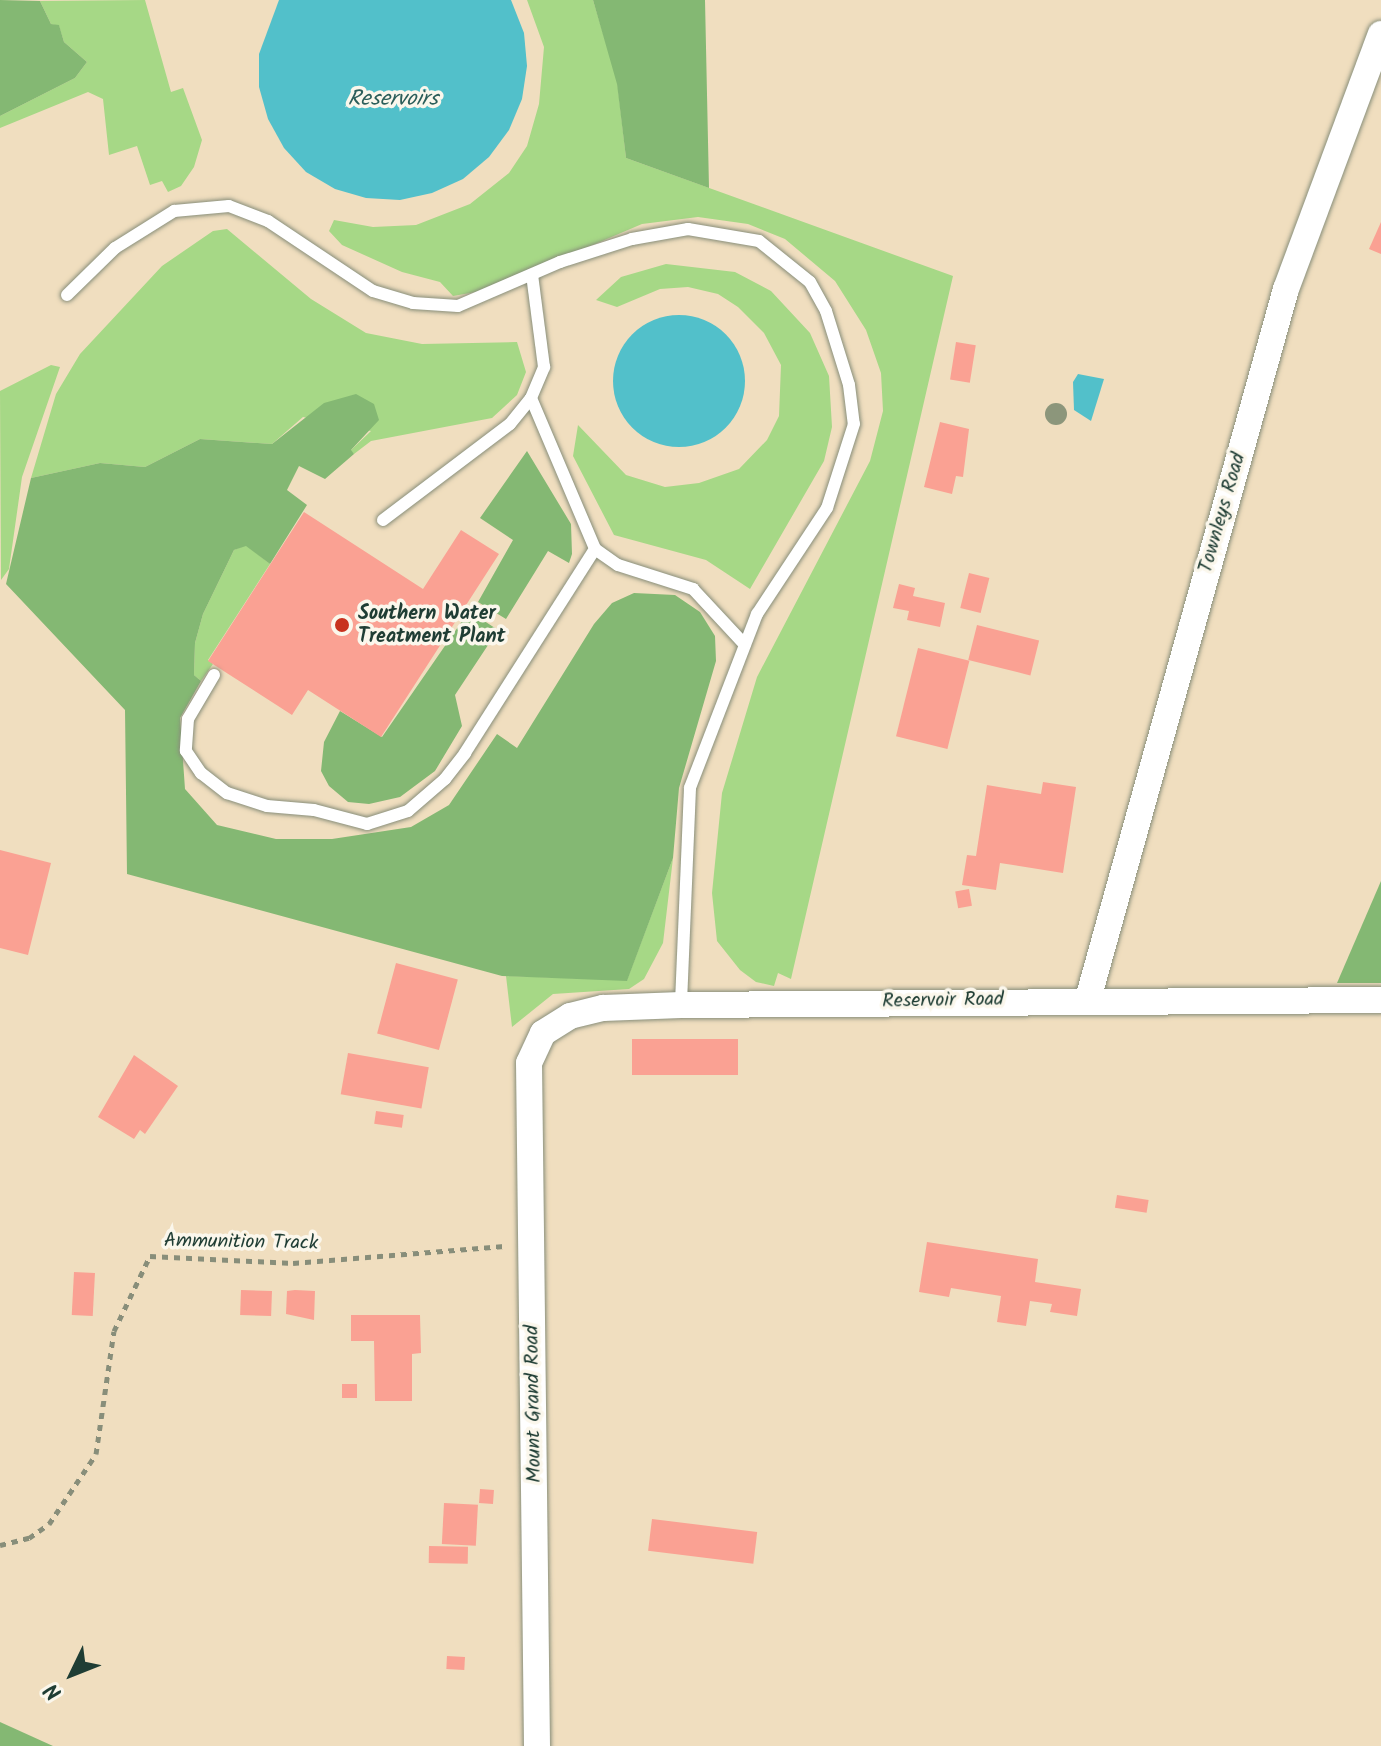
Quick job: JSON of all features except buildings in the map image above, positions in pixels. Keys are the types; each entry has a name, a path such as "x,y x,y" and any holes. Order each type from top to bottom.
{"street":[{"name":"Townleys Road","path":"1088,999 1286,289 1381,34"},
{"name":"Reservoir Road","path":"529,1063 543,1033 570,1016 603,1008 1088,999 1381,1000"},
{"name":"Mount Grand Road","path":"529,1063 537,1746"}],"lane":[{"path":"67,295 115,248 174,211 229,206 268,221 373,291 413,303 458,306 632,239 688,229 759,241 810,282 826,311 845,371 854,424 827,508 757,614 690,788 681,1005"},
{"path":"383,520 510,424 531,398 544,367 532,275"},
{"path":"531,398 595,549 618,565 693,589 745,645"},
{"path":"214,675 188,719 186,751 201,773 227,793 267,806 314,810 367,824 408,811 445,779 465,753 595,549"}],"path":[{"name":"Ammunition Track","path":"0,1545 29,1538 49,1524 96,1454 114,1331 150,1256 293,1263 533,1243"}],"green space":[{"path":"0,0 40,1 51,24 59,25 64,42 87,62 75,78 0,116"},
{"path":"145,0 171,92 183,88 202,140 194,167 181,186 168,192 162,181 150,185 137,146 109,155 103,99 88,92 0,128 0,116 75,78 87,62 64,42 59,26 51,24 40,1"},
{"path":"527,0 593,0 617,80 626,158 953,276 791,979 778,973 774,986 756,982 740,970 717,941 712,893 722,793 757,677 870,461 883,411 881,373 866,330 835,281 785,239 748,224 698,217 642,224 487,290 453,296 440,282 402,272 342,245 329,231 334,220 373,227 416,225 470,204 509,173 527,146 539,104 544,47"},
{"path":"593,0 705,0 709,188 626,158 617,84"},
{"path":"227,229 311,299 366,333 422,344 517,342 526,372 517,395 492,418 371,441 354,454 350,451 371,431 303,417 272,444 200,439 145,467 100,463 31,478 56,394 80,354 162,266 213,231"},
{"path":"666,264 735,272 771,291 810,333 829,376 832,427 824,461 750,589 706,560 614,535 573,456 578,425 626,475 665,487 699,483 739,469 767,440 779,416 781,365 764,333 738,307 718,294 688,287 660,289 617,307 596,300 621,277"},
{"path":"51,365 60,367 22,477 9,569 1,580 0,391"},
{"path":"356,394 374,404 379,420 351,450 354,454 325,479 299,466 287,490 307,505 270,564 246,546 234,550 203,614 195,643 194,675 201,681 180,718 185,789 217,825 276,839 332,839 411,827 449,805 497,734 517,748 594,624 612,603 634,593 675,595 700,612 715,636 716,661 679,788 673,858 627,981 502,976 127,874 125,710 6,584 31,478 100,463 145,467 200,439 272,444 324,403"},
{"path":"527,451 571,524 572,554 569,563 548,551 506,619 478,602 513,540 480,518"},
{"path":"246,545 270,564 208,660 213,664 201,681 194,675 195,643 203,614 234,550"},
{"path":"469,611 498,630 455,695 462,726 435,771 400,797 369,804 348,802 329,786 321,771 324,742 340,711 382,737"},
{"path":"673,858 663,943 644,979 629,989 553,994 512,1027 506,976 627,980"},
{"path":"1381,881 1381,983 1337,983"},
{"path":"0,1722 53,1746 0,1746"}],"water":[{"name":"Reservoirs","path":"279,0 511,0 524,33 527,66 522,99 509,130 489,157 463,179 432,193 400,200 366,198 335,189 306,172 284,148 268,119 259,87 259,54"},
{"path":"679,315 704,320 726,334 740,356 745,381 740,406 726,428 704,442 679,447 654,442 632,428 618,406 613,381 618,356 632,334 654,320"},
{"path":"1078,374 1104,379 1091,421 1074,410 1073,382"}],"place":[{"name":"Southern Water Treatment Plant","path":"342,625"}]}
